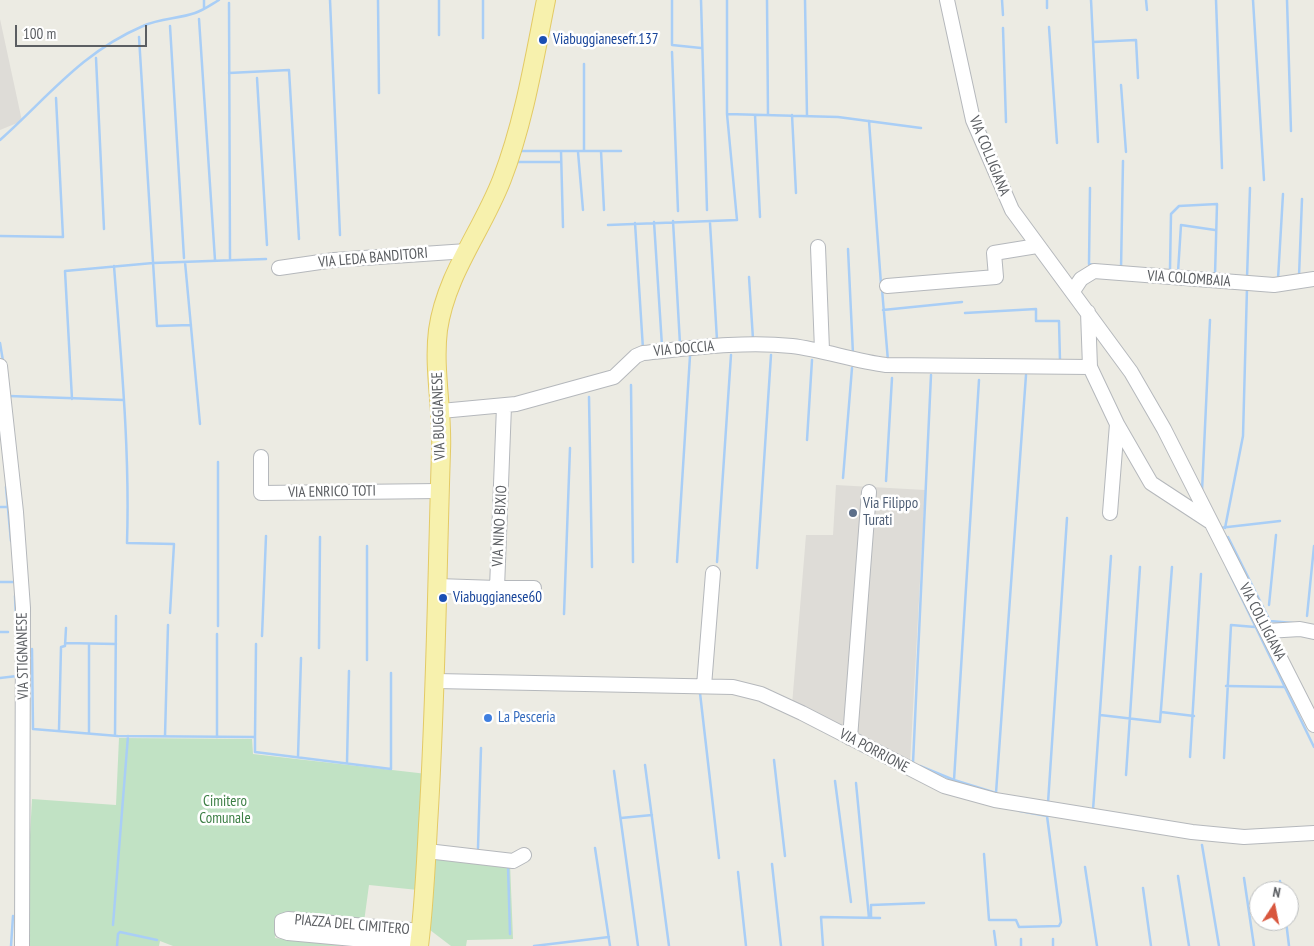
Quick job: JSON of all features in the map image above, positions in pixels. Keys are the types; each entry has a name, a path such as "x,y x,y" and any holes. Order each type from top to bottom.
{"main road":[{"name":"VIA BUGGIANESE","path":"422,941 436,681 439,491 442,442 437,355 440,318 452,276 468,250 496,194 513,148 546,0"}],"street":[{"name":"VIA COLLIGIANA","path":"947,0 972,120 1012,210 1131,372 1164,430 1314,725"},
{"path":"887,286 996,277 994,253 1038,246"},
{"path":"818,248 822,350"},
{"name":"VIA LEDA BANDITORI","path":"278,268 334,260 468,250"},
{"name":"VIA COLOMBAIA","path":"1073,291 1081,278 1094,271 1274,285 1314,279"},
{"name":"VIA COLLIGIANA","path":"1088,312 1090,367 1116,424 1150,483 1209,521"},
{"name":"VIA DOCCIA","path":"441,411 504,406 614,377 636,356 643,353 754,344 822,350 866,362 886,365 1090,367"},
{"name":"VIA STIGNANESE","path":"0,366 13,483 23,608 22,946"},
{"name":"VIA NINO BIXIO","path":"437,586 497,588 504,406"},
{"name":"VIA COLLIGIANA","path":"1110,513 1116,424"},
{"name":"VIA ENRICO TOTI","path":"261,457 261,493 439,491"},
{"path":"850,738 869,492"},
{"path":"704,686 713,573"},
{"path":"497,588 534,588"},
{"path":"1267,631 1293,629 1314,632"},
{"name":"VIA PORRIONE","path":"436,681 734,687 761,694 944,786 995,800 1201,833 1260,837 1314,833"},
{"path":"427,851 513,861 524,855"},
{"name":"PIAZZA DEL CIMITERO","path":"288,919 422,941 288,933 282,931 280,926 282,921 288,919"}],"shaded area":[{"path":"0,19 22,121 0,130"},
{"path":"836,485 925,490 910,764 792,705 806,535 833,535"}],"green space":[{"name":"Cimitero Comunale","path":"119,738 252,739 253,754 427,774 418,890 369,885 364,922 286,915 276,928 275,938 346,946 173,946 160,941 159,946 19,946 29,853 32,799 116,805"},
{"path":"435,856 510,863 513,939 467,940 466,946 451,946 430,930"}],"waterway":[{"path":"204,0 204,8"},
{"path":"0,140 67,77 102,49 143,26 156,21 195,13 219,0"},
{"path":"330,0 340,235"},
{"path":"378,0 379,93"},
{"path":"439,0 439,35"},
{"path":"483,0 483,38"},
{"path":"672,0 672,45 701,48"},
{"path":"701,0 707,210"},
{"path":"608,225 737,220 727,114 727,0"},
{"path":"767,0 768,115"},
{"path":"805,0 807,116"},
{"path":"1002,0 1003,15"},
{"path":"1047,0 1047,8"},
{"path":"1091,0 1098,142"},
{"path":"1146,0 1147,10"},
{"path":"1216,0 1222,168"},
{"path":"1253,0 1264,180"},
{"path":"1287,0 1291,131"},
{"path":"229,3 230,260"},
{"path":"199,19 215,260"},
{"path":"170,26 184,258"},
{"path":"1049,27 1057,143"},
{"path":"1003,28 1006,122"},
{"path":"139,37 157,326 191,325"},
{"path":"1093,42 1136,40 1138,78"},
{"path":"672,52 678,211"},
{"path":"96,58 104,229"},
{"path":"584,64 584,151"},
{"path":"229,73 289,70 299,239"},
{"path":"257,78 267,245"},
{"path":"1121,85 1126,152"},
{"path":"0,236 63,237 56,98"},
{"path":"727,114 838,117 921,128"},
{"path":"755,115 760,217"},
{"path":"792,115 796,193"},
{"path":"869,121 881,284"},
{"path":"519,151 621,151"},
{"path":"561,151 563,227"},
{"path":"601,151 604,210"},
{"path":"578,152 583,210"},
{"path":"1121,269 1123,161"},
{"path":"515,162 561,162"},
{"path":"1090,188 1089,264 1093,265"},
{"path":"1247,278 1250,188"},
{"path":"1278,279 1283,194"},
{"path":"1299,276 1302,199"},
{"path":"1170,269 1171,214 1179,206 1217,204 1215,275"},
{"path":"673,221 680,344"},
{"path":"654,222 662,346"},
{"path":"635,223 643,349"},
{"path":"710,223 717,340"},
{"path":"1178,272 1181,225 1215,230"},
{"path":"848,249 853,354"},
{"path":"72,399 65,271 153,263 266,259"},
{"path":"185,262 200,424"},
{"path":"114,266 126,439 127,543 174,544 170,613"},
{"path":"749,277 753,339"},
{"path":"1225,528 1243,436 1247,288"},
{"path":"882,289 888,361"},
{"path":"883,310 962,302"},
{"path":"965,313 1036,309 1036,321 1059,321 1060,361"},
{"path":"1202,491 1210,320"},
{"path":"0,343 3,361"},
{"path":"717,562 731,355"},
{"path":"757,568 771,355"},
{"path":"677,562 690,356"},
{"path":"807,440 812,360"},
{"path":"843,478 852,368"},
{"path":"913,763 931,375"},
{"path":"920,766 954,780 996,793 1026,375"},
{"path":"886,481 892,378"},
{"path":"954,780 979,380"},
{"path":"631,385 633,562"},
{"path":"9,396 124,400"},
{"path":"589,397 592,567"},
{"path":"564,614 570,448"},
{"path":"218,462 218,626"},
{"path":"6,487 11,541"},
{"path":"0,507 8,507"},
{"path":"1048,803 1067,518"},
{"path":"1219,528 1280,521"},
{"path":"1269,605 1276,535"},
{"path":"262,636 266,536"},
{"path":"319,648 320,537"},
{"path":"1228,537 1270,621 1293,623"},
{"path":"367,546 367,660"},
{"path":"1307,616 1314,546"},
{"path":"1093,810 1111,556"},
{"path":"1126,775 1140,567"},
{"path":"1100,715 1160,722 1172,567"},
{"path":"1227,568 1314,747"},
{"path":"1190,757 1201,574"},
{"path":"0,582 15,582"},
{"path":"15,596 16,618"},
{"path":"115,735 116,616"},
{"path":"165,736 168,625"},
{"path":"1224,758 1231,625 1255,627"},
{"path":"59,730 61,647 65,646 66,628"},
{"path":"0,632 8,632"},
{"path":"217,634 217,737"},
{"path":"65,643 116,644"},
{"path":"89,644 89,733"},
{"path":"255,737 256,644"},
{"path":"32,649 33,729 118,736 255,737 255,752 391,769 391,673"},
{"path":"298,757 301,658"},
{"path":"347,763 349,671"},
{"path":"0,678 17,676"},
{"path":"1226,686 1285,687"},
{"path":"700,693 719,858"},
{"path":"1161,712 1194,716"},
{"path":"113,925 128,736"},
{"path":"478,848 481,748"},
{"path":"774,760 785,856"},
{"path":"645,765 669,946"},
{"path":"614,771 638,946"},
{"path":"835,781 851,902"},
{"path":"856,783 869,918"},
{"path":"984,854 989,920 1016,920 1019,927 1059,926 1061,922 1047,816 1020,811"},
{"path":"621,818 652,815"},
{"path":"1202,845 1219,946"},
{"path":"595,848 610,946"},
{"path":"772,864 781,946"},
{"path":"508,866 510,934"},
{"path":"1085,867 1097,946"},
{"path":"738,872 746,946"},
{"path":"1178,876 1189,946"},
{"path":"1244,878 1254,946"},
{"path":"1143,888 1151,946"},
{"path":"871,918 871,905 924,903"},
{"path":"11,946 13,916"},
{"path":"823,946 821,917 880,918"},
{"path":"994,931 996,946"},
{"path":"1287,931 1289,946"},
{"path":"117,946 118,934 120,932 157,940"},
{"path":"534,946 609,937"},
{"path":"1021,939 1021,946"},
{"path":"1053,939 1053,946"}],"place":[{"name":"Viabuggianesefr.137","path":"543,40"},
{"name":"Via Filippo Turati","path":"853,513"},
{"name":"Viabuggianese60","path":"443,598"},
{"name":"La Pesceria","path":"488,718"}]}
